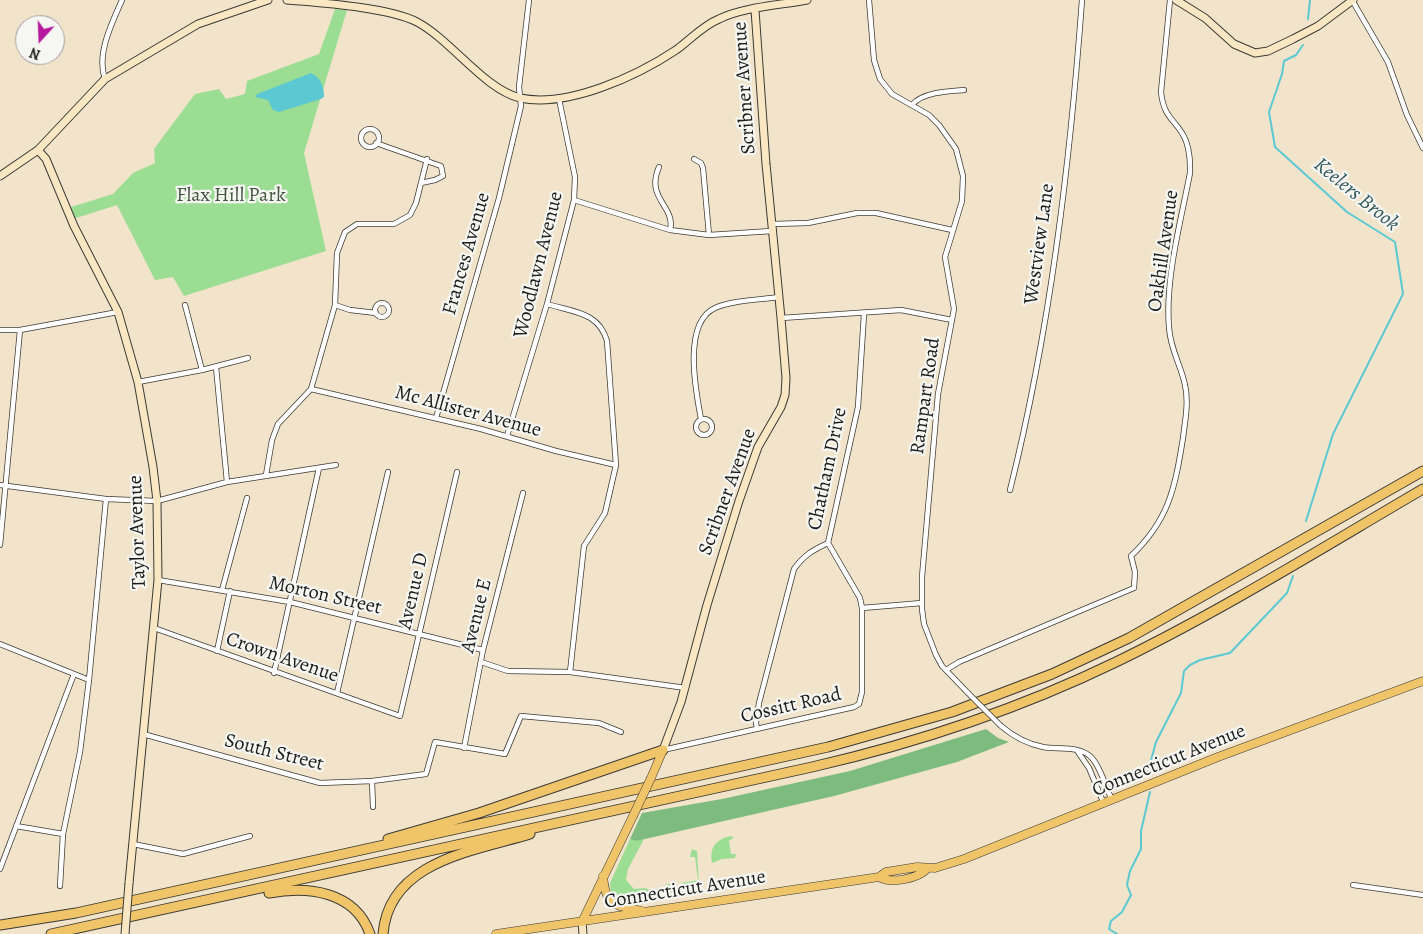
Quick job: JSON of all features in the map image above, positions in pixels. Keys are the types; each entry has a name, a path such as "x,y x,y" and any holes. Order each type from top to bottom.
{"highway":[{"path":"0,925 76,913 828,748 911,725 972,705 1065,668 1149,628 1423,471"},
{"path":"50,934 854,757 936,734 1017,705 1090,674 1173,633 1423,489"},
{"path":"280,868 479,813 663,750"},
{"path":"383,934 387,912 395,895 415,876 460,854 598,814"},
{"path":"155,912 279,891 315,891 334,896 354,908 365,922 370,934"}],"main road":[{"name":"Connecticut Avenue","path":"496,934 879,876 889,880 916,876 927,869 993,849 1218,757 1423,682"},
{"name":"Scribner Avenue","path":"582,922 663,750"},
{"path":"603,875 605,894 611,903 646,912"}],"street":[{"path":"105,79 102,70 103,52 122,0"},
{"path":"0,176 38,150 105,79 198,24 268,0"},
{"path":"287,0 393,14 416,22 499,88 520,98 560,99 603,86 642,69 677,49 718,19 807,0"},
{"name":"Frances Avenue","path":"436,418 499,198 521,106 520,98 529,0"},
{"name":"Rampart Road","path":"869,0 876,72 887,90 912,105 939,125 952,142 960,158 963,192 945,262 954,302 938,394 922,603 928,637 936,655 946,670 1001,726 1015,736 1039,746 1084,752 1094,761 1112,801"},
{"name":"Westview Lane","path":"1010,490 1022,440 1056,257 1076,87 1082,0"},
{"name":"Oakhill Avenue","path":"946,670 959,662 1134,588 1135,572 1131,556 1146,541 1168,506 1176,479 1186,418 1185,384 1172,352 1169,326 1170,288 1190,173 1190,156 1186,141 1163,108 1161,92 1170,0"},
{"path":"1176,0 1205,18 1234,44 1255,53 1268,50 1318,26 1353,0 1388,62 1407,115 1423,148"},
{"name":"Scribner Avenue","path":"663,750 686,688 707,605 739,502 758,447 783,401 786,378 755,10"},
{"path":"912,105 915,101 927,96 964,90"},
{"name":"Woodlawn Avenue","path":"507,436 547,304 574,200 575,178 560,99"},
{"path":"376,143 382,147 427,159 441,166 443,176 421,183"},
{"name":"Taylor Avenue","path":"38,150 46,159 74,226 118,312 138,382 149,439 156,501 158,580 125,934"},
{"path":"266,475 272,440 278,424 311,388 336,305 337,253 344,232 357,224 394,224 410,215 416,203 427,159"},
{"path":"694,159 701,163 703,168 709,235"},
{"path":"659,168 654,178 656,192 669,215 670,230"},
{"path":"574,200 670,230 709,235 808,223 857,213 876,213 952,230"},
{"path":"701,419 696,393 694,347 697,329 704,316 713,309 722,306 779,297"},
{"path":"547,304 597,320 604,328 607,341 616,465 605,514 584,546 570,672"},
{"path":"185,305 202,370"},
{"path":"336,305 350,310 376,313"},
{"path":"781,318 864,314 901,310 952,320"},
{"path":"0,330 20,330 118,312"},
{"name":"Chatham Drive","path":"757,729 759,703 794,569 801,559 811,551 828,543 858,407 864,314"},
{"path":"0,545 7,487 20,330"},
{"path":"138,382 216,367 248,358"},
{"path":"216,367 227,482"},
{"name":"Mc Allister Avenue","path":"311,388 436,418 556,451 616,465"},
{"path":"0,485 106,499 156,501 227,482 336,465"},
{"path":"274,673 319,468"},
{"path":"336,693 388,472"},
{"name":"Avenue D","path":"400,716 457,472"},
{"name":"Avenue E","path":"464,748 481,662 523,493"},
{"path":"222,590 247,498"},
{"path":"60,886 62,834 80,752 89,680 106,499"},
{"name":"Cossitt Road","path":"663,750 854,707 859,704 862,692 862,608 860,598 828,543"},
{"name":"Morton Street","path":"158,580 290,602 484,650"},
{"path":"217,651 230,591"},
{"path":"862,608 922,603"},
{"name":"Crown Avenue","path":"154,628 274,673 400,716"},
{"path":"0,644 89,680"},
{"path":"481,662 508,671 570,672 686,688"},
{"path":"0,869 74,674"},
{"path":"464,748 505,754 521,716 599,723 621,732"},
{"name":"South Street","path":"143,734 320,783 372,781 426,774 435,742 464,748"},
{"path":"1078,752 1089,768 1104,804"},
{"path":"372,781 373,807"},
{"path":"16,826 62,834"},
{"path":"133,844 183,854 250,836"},
{"path":"1353,885 1423,895"},
{"name":"Scribner Avenue","path":"582,922 583,934"}],"green space":[{"name":"Flax Hill Park","path":"335,9 347,10 304,153 326,251 184,296 173,277 155,280 117,205 73,219 68,208 113,194 133,173 155,163 154,149 195,94 219,89 226,99 245,94 247,81 319,54"},
{"path":"986,729 998,738 1009,742 957,762 834,796 636,841 630,839 642,813 722,799 850,771"},
{"path":"732,836 733,839 729,840 731,854 736,854 735,858 722,859 712,863 711,857 715,844 722,839"},
{"path":"630,839 636,841 643,839 643,841 628,869 626,880 634,889 645,888 651,891 646,897 620,900 611,894 610,883"},
{"path":"692,849 697,851 699,886 696,890 670,894 665,888 666,884 672,884 674,889 683,888 682,883 698,880 695,857 690,857"}],"water":[{"path":"311,73 320,80 323,86 324,97 321,99 279,112 273,110 268,100 255,97 257,94"}],"waterway":[{"name":"Keelers Brook","path":"1308,19 1310,0"},
{"name":"Keelers Brook","path":"1303,45 1296,55 1284,61 1282,74 1269,112 1275,147 1347,212 1395,242 1403,294 1333,434 1306,521"},
{"name":"Keelers Brook","path":"1148,771 1156,742 1181,693 1184,671 1190,665 1200,660 1230,653 1287,593 1293,576"},
{"name":"Keelers Brook","path":"1117,934 1109,929 1111,921 1122,912 1131,895 1127,885 1130,871 1141,849 1141,831 1150,792"}]}
